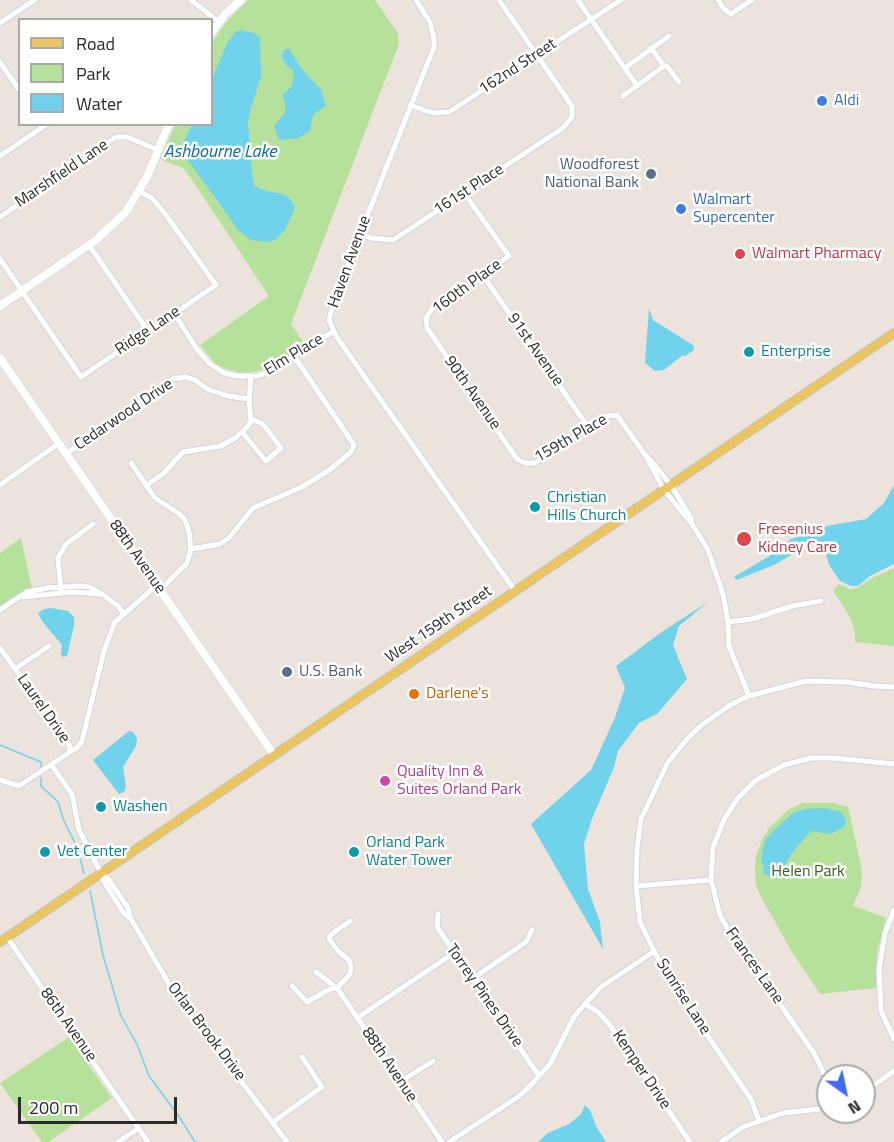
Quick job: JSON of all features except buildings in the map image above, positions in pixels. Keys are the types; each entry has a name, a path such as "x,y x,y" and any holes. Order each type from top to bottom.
{"main road":[{"name":"West 159th Street","path":"3,940 894,333"}],"street":[{"path":"21,0 26,6"},
{"path":"0,23 35,0"},
{"path":"191,0 219,22"},
{"path":"213,31 241,0"},
{"name":"Haven Avenue","path":"416,0 430,22 434,39 431,54 334,300 329,320 334,331 515,591"},
{"path":"499,0 537,55"},
{"path":"578,0 637,86"},
{"name":"162nd Street","path":"410,105 433,113 449,112 621,0"},
{"path":"718,0 731,14 752,0"},
{"path":"625,68 669,36"},
{"path":"651,48 679,82"},
{"name":"161st Place","path":"360,233 371,238 393,240 563,128 572,117 572,106 537,55"},
{"path":"0,62 18,88"},
{"path":"623,96 664,66"},
{"path":"0,156 43,126"},
{"path":"0,306 89,245 126,212 148,175 168,126"},
{"name":"Marshfield Lane","path":"0,217 116,137 127,137 158,150"},
{"name":"Ridge Lane","path":"22,291 81,377 216,285 152,198 138,191"},
{"name":"160th Place","path":"426,318 434,308 509,256 464,193"},
{"path":"89,245 148,331"},
{"path":"0,259 22,291"},
{"name":"91st Avenue","path":"482,274 588,427"},
{"name":"Elm Place","path":"174,313 197,349 210,364 224,373 237,376 251,376 271,371 334,331"},
{"name":"90th Avenue","path":"426,318 427,328 517,459 525,463"},
{"path":"191,549 220,544 229,538 253,508 300,488 351,452 354,445 294,356"},
{"name":"88th Avenue","path":"0,358 274,755"},
{"path":"147,485 164,473 183,452 221,446 242,432 251,422 249,399 251,376"},
{"name":"Cedarwood Drive","path":"66,454 172,379 186,377 195,380 207,389 228,396 249,399"},
{"name":"159th Place","path":"525,463 535,463 606,416 617,415 667,487"},
{"path":"242,432 266,461 281,448 263,424 251,419"},
{"path":"0,485 59,443"},
{"path":"70,753 82,741 104,651 115,622 187,563 191,549 185,520 155,498 131,463"},
{"path":"667,487 711,557 723,594 729,646 749,696"},
{"path":"61,590 58,558 66,544 93,524"},
{"path":"0,610 27,592 37,589 61,590 89,587 118,606 124,614"},
{"path":"728,622 752,619 792,606 822,600"},
{"path":"15,669 49,646"},
{"name":"Laurel Drive","path":"0,648 70,746 70,753 20,786 0,780"},
{"name":"Sunrise Lane","path":"759,1121 751,1099 666,975 640,922 636,886 641,819 668,762 688,738 720,711 749,696 806,681 894,687"},
{"name":"Frances Lane","path":"819,1064 814,1053 726,928 720,915 711,880 713,847 725,818 737,799 756,780 784,765 811,758 833,758 894,765"},
{"name":"Orlan Brook Drive","path":"52,766 72,794 79,830 102,873 128,908 131,919 172,989 287,1142"},
{"path":"636,886 711,880"},
{"path":"894,910 885,933 879,969 881,1011 894,1040"},
{"name":"Torrey Pines Drive","path":"438,914 437,927 539,1076"},
{"path":"292,986 307,1002 330,989 337,988 350,974 349,960 329,939 350,921"},
{"path":"472,979 526,942 532,930"},
{"name":"86th Avenue","path":"3,940 148,1142"},
{"path":"449,1142 518,1097 550,1064 574,1017 585,1004 601,987 653,952"},
{"path":"357,1018 454,953"},
{"name":"88th Avenue","path":"316,972 337,988 442,1142"},
{"name":"Kemper Drive","path":"585,1004 598,1012 609,1024 690,1142"},
{"path":"273,1122 322,1087 302,1057"},
{"path":"400,1082 433,1061"},
{"path":"876,1084 894,1071"},
{"path":"721,1142 743,1127 759,1121 783,1113 816,1109"},
{"path":"118,1142 139,1128"}],"green space":[{"path":"248,0 375,0 398,33 399,44 291,324 305,345 269,369 242,373 226,369 215,363 200,345 269,296 183,168 160,159 175,126 213,126 213,41 228,20"},
{"path":"21,538 32,589 23,591 0,607 0,553"},
{"path":"894,568 894,646 855,642 851,619 833,590 839,584 850,589 858,588 870,579"},
{"name":"Helen Park","path":"802,803 834,803 848,807 862,871 861,887 853,906 886,918 877,952 876,988 820,994 792,952 756,885 756,856 762,840 769,828 788,810"},
{"path":"69,1037 112,1098 48,1142 42,1142 0,1083"}],"water":[{"name":"Ashbourne Lake","path":"239,30 254,33 260,37 261,76 248,124 254,186 286,195 295,208 285,230 275,240 267,242 251,240 239,231 180,149 192,126 213,126 213,77 227,43"},
{"path":"286,49 289,49 301,68 321,90 326,106 315,113 310,131 299,138 279,140 274,126 285,113 285,102 282,95 292,86 294,71 286,65 282,57"},
{"path":"649,308 653,320 693,345 694,350 683,355 664,370 655,371 645,363"},
{"path":"894,485 894,564 870,576 858,586 851,586 840,581 829,565 826,554 815,544 806,546 776,564 737,580 734,577 773,554 791,539 816,528 866,519 884,503"},
{"path":"708,602 679,626 673,645 687,679 657,714 639,723 618,751 584,844 588,889 600,922 603,949 531,824 591,770 614,720 625,688 616,666 663,631"},
{"path":"51,608 68,611 74,617 67,656 63,657 62,645 38,613"},
{"path":"129,731 133,732 137,738 136,746 123,767 126,787 124,792 119,794 93,760"},
{"path":"824,808 841,812 846,821 845,826 829,834 811,831 791,854 779,876 771,877 763,873 761,860 763,847 766,839 776,828 794,812"},
{"path":"585,1105 590,1110 606,1142 538,1142 548,1133 569,1124 581,1114"}],"waterway":[{"path":"0,745 41,762 41,768"},
{"path":"41,778 41,786 58,802 64,821 77,847 84,873"},
{"path":"90,891 103,955 121,1016 137,1044 149,1076 195,1142"}],"place":[{"name":"Aldi","path":"822,101"},
{"name":"Woodforest National Bank","path":"651,174"},
{"name":"Walmart Supercenter","path":"681,209"},
{"name":"Walmart Pharmacy","path":"740,254"},
{"name":"Enterprise","path":"749,352"},
{"name":"Christian Hills Church","path":"535,507"},
{"name":"Fresenius Kidney Care","path":"744,539"},
{"name":"U.S. Bank","path":"287,672"},
{"name":"Darlene's","path":"414,694"},
{"name":"Quality Inn & Suites Orland Park","path":"385,781"},
{"name":"Washen","path":"101,807"},
{"name":"Vet Center","path":"45,852"},
{"name":"Orland Park Water Tower","path":"354,852"}]}
